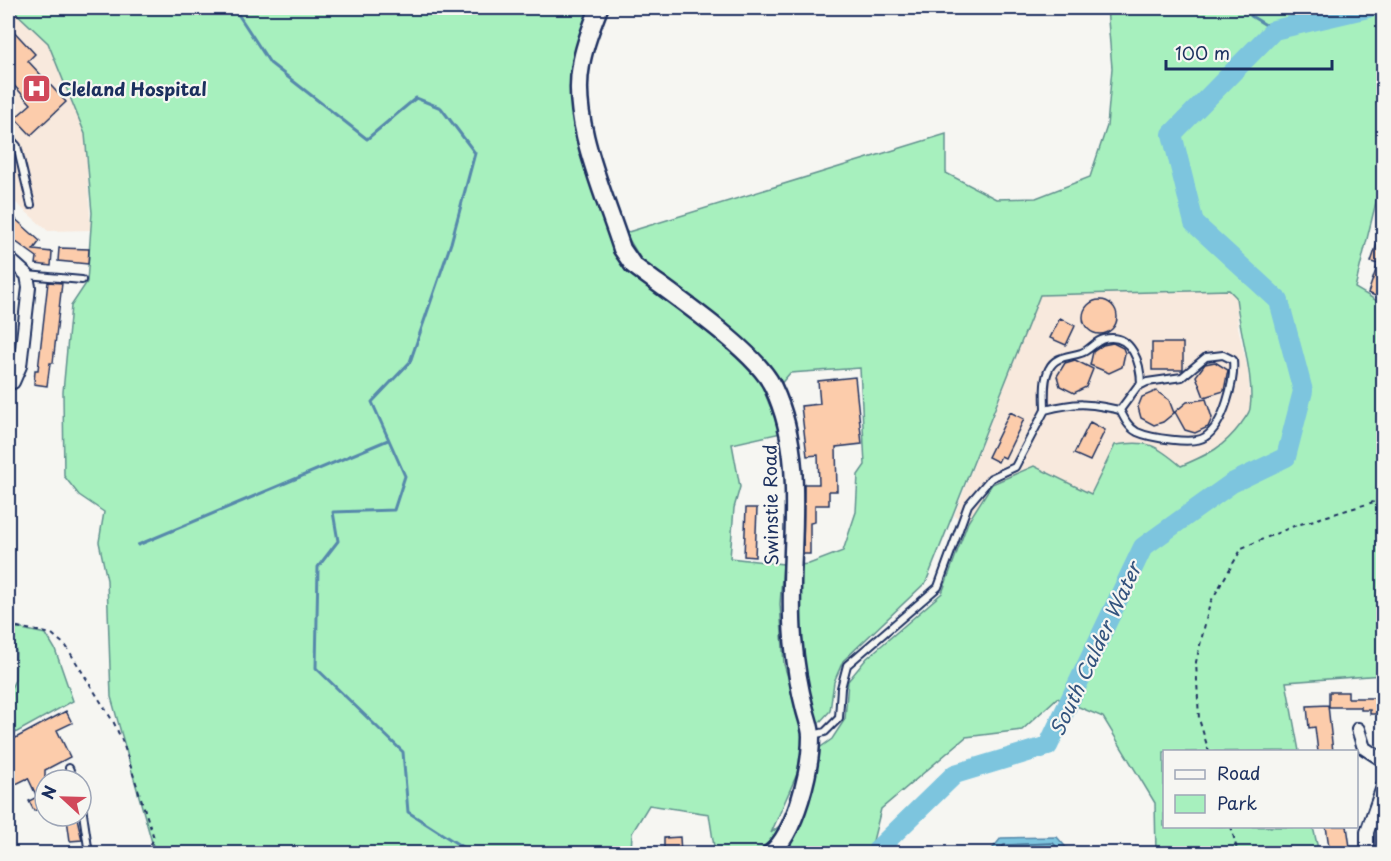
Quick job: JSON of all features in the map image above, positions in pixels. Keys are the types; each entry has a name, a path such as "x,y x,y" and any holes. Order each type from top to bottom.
{"street":[{"name":"Swinstie Road","path":"599,8 580,65 579,91 585,132 622,249 633,265 752,359 773,385 792,446 790,590 793,640 811,735 804,781 793,820 780,846 770,854"},
{"path":"8,258 27,274 29,287 20,366 13,382 8,380"},
{"path":"1358,729 1364,748 1383,761"},
{"path":"1367,854 1367,832 1383,784"}],"lane":[{"path":"8,136 17,146 31,205"},
{"path":"27,274 82,280"},
{"path":"811,735 825,732 839,718 841,688 847,665 938,587 968,505 991,478 1015,467 1045,410 1049,369 1057,360 1083,353 1102,339 1112,338 1131,348 1138,357 1141,385"},
{"path":"1223,355 1233,360 1234,374 1230,392 1208,436 1199,440 1189,441 1137,432 1126,423 1120,410 1130,395 1141,385 1182,377 1206,357 1223,355"},
{"path":"1045,410 1075,403 1120,410"},
{"path":"85,828 89,854"}],"path":[{"path":"1208,750 1199,719 1196,662 1210,603 1242,548 1294,526 1377,501 1383,504"},
{"path":"8,625 26,626 52,634 66,646 114,723 123,743 154,838 146,854"},
{"path":"1232,828 1238,854"}],"shaded area":[{"name":"Cleland Hospital","path":"8,8 11,8 48,43 85,134 91,230 48,231 8,196"},
{"path":"1229,290 1236,297 1238,327 1248,370 1251,410 1227,442 1210,454 1181,466 1164,452 1091,495 992,484 968,522 954,516 1040,295"}],"green space":[{"path":"11,8 592,8 583,26 572,82 590,174 609,236 626,264 757,374 781,433 732,444 740,487 734,508 730,558 783,564 780,604 784,664 804,731 797,774 771,833 804,805 818,749 832,739 845,719 848,681 867,658 942,593 968,522 992,484 1034,466 1091,494 1115,445 1136,443 1151,445 1181,466 1215,450 1228,439 1249,412 1251,396 1249,369 1236,297 1229,290 1040,295 926,582 843,661 834,682 830,711 819,723 812,722 797,619 799,565 809,564 843,551 856,512 858,475 865,465 860,368 790,373 779,386 642,261 625,233 946,134 946,173 996,199 1036,198 1090,177 1107,126 1112,68 1107,8 1383,8 1383,189 1377,198 1355,288 1379,302 1383,319 1383,675 1286,682 1299,750 1163,750 1163,828 1313,828 1319,853 1156,853 1155,803 1103,717 1057,698 1022,730 966,737 881,809 870,853 715,853 709,814 649,805 632,833 631,853 155,853 111,697 107,580 99,542 104,512 79,495 64,476 63,392 71,306 87,282 92,213 85,134 48,43"},
{"path":"8,628 46,634 55,649 73,701 8,737 8,694 15,680 16,651"}],"water":[{"path":"1057,837 1070,852 989,853 1001,838"}],"building":[{"path":"8,25 35,54 28,61 66,102 31,135 15,118 31,104 8,79"},
{"path":"12,216 40,241 33,250 52,252 51,266 36,264 37,257 8,236 8,222"},
{"path":"1382,229 1383,299 1368,293 1378,264 1371,262"},
{"path":"59,248 89,249 88,264 58,261"},
{"path":"48,282 62,283 53,363 50,363 47,386 34,384 35,370 38,370"},
{"path":"1100,300 1112,305 1117,317 1112,329 1100,334 1088,329 1083,317 1088,305"},
{"path":"1060,318 1075,326 1066,345 1050,338"},
{"path":"1113,343 1123,348 1125,353 1122,367 1109,373 1090,365 1093,352 1103,345"},
{"path":"1152,343 1183,343 1183,370 1152,370"},
{"path":"1075,360 1093,369 1086,387 1074,393 1060,386 1057,376 1065,363"},
{"path":"1215,362 1228,370 1224,391 1204,397 1196,376 1205,364"},
{"path":"855,377 862,444 836,447 837,491 829,491 829,505 815,505 815,522 810,523 810,554 803,554 804,484 819,484 818,455 807,456 801,406 820,404 818,381"},
{"path":"1156,391 1169,400 1174,413 1163,422 1154,425 1141,418 1138,407 1142,397"},
{"path":"1206,399 1212,418 1208,427 1195,433 1185,430 1175,412 1187,402"},
{"path":"1010,412 1024,419 1005,458 1001,456 998,462 988,457"},
{"path":"1090,422 1105,430 1090,461 1074,454"},
{"path":"746,508 757,508 755,557 744,556"},
{"path":"1329,692 1348,692 1348,698 1379,698 1379,714 1370,714 1370,710 1361,710 1361,707 1329,707"},
{"path":"1328,705 1333,750 1318,750 1315,727 1309,728 1307,706"},
{"path":"66,711 72,723 57,730 70,757 49,768 33,768 33,789 28,778 10,787 8,742"},
{"path":"68,828 79,828 82,840 70,841"},
{"path":"1326,828 1347,828 1351,854 1330,854"},
{"path":"680,837 681,854 664,854 664,838"}],"waterway":[{"path":"234,8 270,63 367,139 416,98 441,108 475,153 451,243 410,362 372,402 405,476 394,510 333,512 338,541 318,567 316,668 403,752 408,812 473,854"},
{"path":"1255,8 1251,16 1274,30"},
{"name":"South Calder Water","path":"878,854 878,849 955,774 1048,746 1143,547 1232,483 1286,457 1303,391 1279,301 1194,223 1172,134 1274,30 1368,8"},
{"path":"138,545 388,440"}],"place":[{"name":"Cleland Hospital","path":"37,88"}]}
